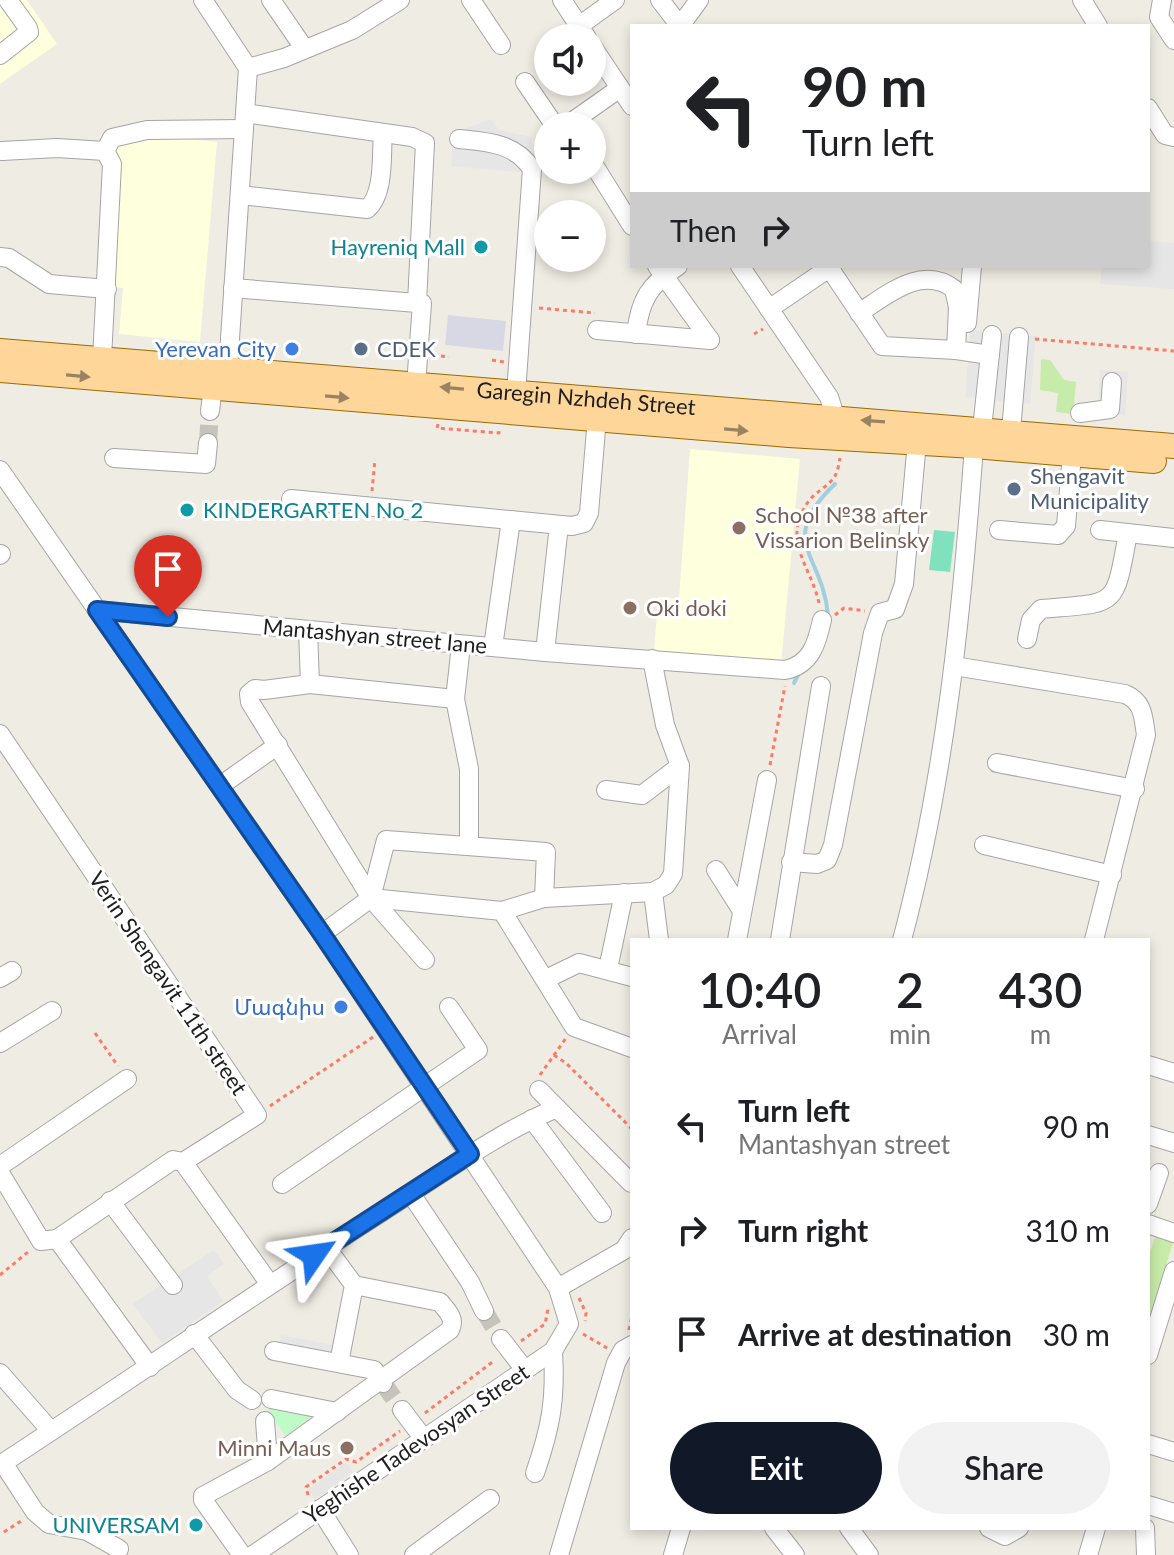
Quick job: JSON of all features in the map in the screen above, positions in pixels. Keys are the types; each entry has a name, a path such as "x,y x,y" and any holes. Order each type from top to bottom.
{"main road":[{"name":"Garegin Nzhdeh Street","path":"0,351 102,359 217,389 416,385 516,393 838,437 978,437 1072,454 1174,463"},
{"name":"Garegin Nzhdeh Street","path":"0,370 838,437 917,442 1011,431 1174,446"}],"street":[{"path":"203,0 248,68 233,288 217,389"},
{"path":"271,0 304,48"},
{"path":"471,0 501,45"},
{"path":"562,0 578,24"},
{"path":"591,24 615,0"},
{"path":"660,0 678,24"},
{"path":"681,24 699,0"},
{"path":"1082,0 1097,24"},
{"path":"1162,0 1159,17 1174,40"},
{"path":"248,68 284,58 352,30 391,2"},
{"path":"0,55 29,32 6,4"},
{"path":"606,67 630,103"},
{"path":"525,82 545,112"},
{"path":"586,112 620,88"},
{"path":"1150,118 1165,135 1174,137"},
{"path":"105,151 112,138 147,130 245,121 383,133 412,137 425,143 417,303"},
{"path":"240,195 367,209 374,203 377,191 383,133"},
{"path":"459,139 499,143 515,150 532,169 516,393"},
{"path":"2,151 57,148 105,151"},
{"path":"102,359 112,164 105,151"},
{"path":"606,184 630,223"},
{"path":"0,257 9,258 49,284 107,289"},
{"path":"741,268 829,397 838,437"},
{"path":"769,309 829,268"},
{"path":"831,268 882,346 960,350 990,355"},
{"path":"960,350 972,268"},
{"path":"597,330 636,334 710,340 666,269 649,288 637,321 636,334"},
{"path":"859,313 910,281 944,281 954,289 960,350"},
{"path":"233,288 422,303 416,385"},
{"path":"902,938 938,778 992,335"},
{"path":"1011,431 1019,337"},
{"path":"1080,413 1110,409 1112,382"},
{"path":"291,499 559,525 584,523 589,513 597,418"},
{"path":"791,862 817,864 827,860 833,845 873,633 880,613 895,609 904,584 917,442"},
{"path":"114,458 206,464 208,443"},
{"path":"999,530 1058,535 1066,526 1072,454"},
{"path":"0,470 426,1087 558,1288 569,1324"},
{"path":"493,647 511,520"},
{"path":"545,652 559,525"},
{"path":"1100,530 1174,538"},
{"path":"1027,639 1031,620 1041,609 1095,604 1111,598 1118,586 1128,533"},
{"name":"Mantashyan street lane","path":"97,610 461,645 785,670"},
{"path":"785,670 807,659 828,618"},
{"path":"308,630 310,684"},
{"path":"461,645 455,699 469,769 469,846"},
{"path":"371,898 502,911 544,898 653,892 666,885 673,874 680,766 665,725 652,659"},
{"path":"954,666 1125,694 1135,698 1142,708 1146,735 1135,789 1095,938"},
{"path":"425,960 371,898 250,702 249,694 255,689 310,684 455,699"},
{"path":"780,938 821,686"},
{"name":"Verin Shengavit 11th street","path":"0,734 257,1115 183,1162 173,1160 49,1240"},
{"path":"220,786 278,745"},
{"path":"997,763 1135,789"},
{"path":"606,790 642,795 680,766"},
{"path":"737,938 767,780"},
{"path":"322,934 371,898 386,840 546,852 544,898"},
{"path":"984,845 1112,875"},
{"path":"716,870 742,911"},
{"path":"653,892 659,938"},
{"path":"608,969 624,893"},
{"path":"502,911 574,1027 630,1047"},
{"path":"546,979 579,963 630,976"},
{"path":"282,1184 478,1050 449,1007"},
{"path":"0,1043 52,1011"},
{"path":"1150,1066 1174,1073"},
{"path":"0,1166 127,1079"},
{"path":"539,1090 630,1182"},
{"path":"119,1549 87,1531 49,1524 35,1512 2,1464 150,1367 269,1283 470,1154 557,1108"},
{"path":"532,1119 602,1213"},
{"path":"1150,1136 1174,1143"},
{"path":"183,1162 269,1283"},
{"path":"0,1173 150,1367"},
{"path":"1150,1199 1160,1173"},
{"path":"411,1194 470,1282 484,1311"},
{"path":"110,1201 173,1285"},
{"path":"1150,1228 1174,1233"},
{"path":"558,1288 624,1250 630,1241"},
{"path":"242,1555 203,1496 268,1461 382,1381 450,1330 453,1319 440,1302 354,1285 326,1247"},
{"path":"1150,1348 1174,1271"},
{"path":"339,1363 354,1285"},
{"name":"Yeghishe Tadevosyan Street","path":"253,1555 314,1502 424,1439 553,1351 569,1324"},
{"path":"194,1334 237,1390 261,1400 337,1412"},
{"path":"1154,1334 1174,1340"},
{"path":"505,1344 525,1370"},
{"path":"559,1555 616,1363 628,1348"},
{"path":"274,1351 374,1370 382,1381"},
{"path":"535,1473 555,1400 553,1351"},
{"path":"0,1373 51,1431"},
{"path":"403,1419 424,1439"},
{"path":"265,1421 268,1461"},
{"path":"1150,1445 1174,1452"},
{"path":"414,1555 490,1499"},
{"path":"314,1502 349,1555"},
{"path":"1150,1506 1174,1513"},
{"path":"673,1555 680,1530"},
{"path":"776,1530 795,1555"},
{"path":"850,1530 869,1555"},
{"path":"993,1530 1005,1536 1016,1530"},
{"path":"1088,1555 1095,1530"},
{"path":"1145,1530 1146,1555"}],"path":[{"path":"523,307 598,313 597,330"},
{"path":"754,334 763,329"},
{"path":"1019,337 1174,351"},
{"path":"427,354 449,357"},
{"path":"437,428 499,433"},
{"path":"838,437 835,477 808,501 797,533 798,551 828,618 844,608 880,613"},
{"path":"371,507 375,459"},
{"path":"767,780 785,689 785,670"},
{"path":"539,1090 539,1076 574,1027"},
{"path":"95,1033 127,1079"},
{"path":"257,1115 370,1037 388,1034"},
{"path":"554,1055 566,1063 630,1127"},
{"path":"0,1275 49,1240"},
{"path":"422,1415 505,1344 545,1324 548,1308"},
{"path":"569,1324 603,1347 628,1348"},
{"path":"314,1502 306,1487 346,1459 356,1462 403,1419"},
{"path":"4,1532 35,1512"}],"shaded area":[{"path":"0,0 27,0 57,44 0,84"},
{"path":"491,119 499,130 532,137 529,173 451,166 454,133"},
{"path":"118,132 217,142 200,342 119,334 123,288 102,286"},
{"path":"1150,241 1174,243 1174,289 1100,284 1102,268 1150,268"},
{"path":"448,315 506,321 503,351 445,345"},
{"path":"971,330 1036,336 1030,404 965,397"},
{"path":"1100,370 1128,372 1125,415 1097,412"},
{"name":"School №38 after Vissarion Belinsky","path":"690,449 800,459 781,665 654,653 658,597 679,599"},
{"path":"214,1250 224,1264 207,1276 223,1301 162,1343 133,1304"},
{"path":"281,1335 338,1346 336,1360 279,1348"},
{"path":"346,1463 353,1472 315,1499 308,1490"}],"green space":[{"path":"1041,359 1050,360 1064,380 1076,382 1073,414 1056,412 1058,393 1040,390"},
{"path":"934,530 955,532 950,572 929,570"},
{"path":"1155,1237 1173,1243 1150,1315 1150,1253"},
{"path":"270,1405 316,1413 286,1436 268,1412"}],"waterway":[{"path":"828,615 805,534 817,503 835,484"},
{"path":"794,683 800,671"}],"tunnel":[{"path":"208,443 210,411"},
{"path":"484,1311 501,1339"},
{"path":"383,1383 402,1410"}],"place":[{"name":"Hayreniq Mall","path":"481,247"},
{"name":"Yerevan City","path":"292,349"},
{"name":"CDEK","path":"361,349"},
{"name":"Shengavit Municipality","path":"1014,489"},
{"name":"KINDERGARTEN No 2","path":"187,510"},
{"name":"School №38 after Vissarion Belinsky","path":"739,528"},
{"name":"Oki doki","path":"630,608"},
{"name":"Մագնիս","path":"341,1007"},
{"name":"Minni Maus","path":"347,1448"},
{"name":"UNIVERSAM","path":"196,1525"}],"route":[{"path":"168,617 97,610 470,1154 314,1255"}]}
